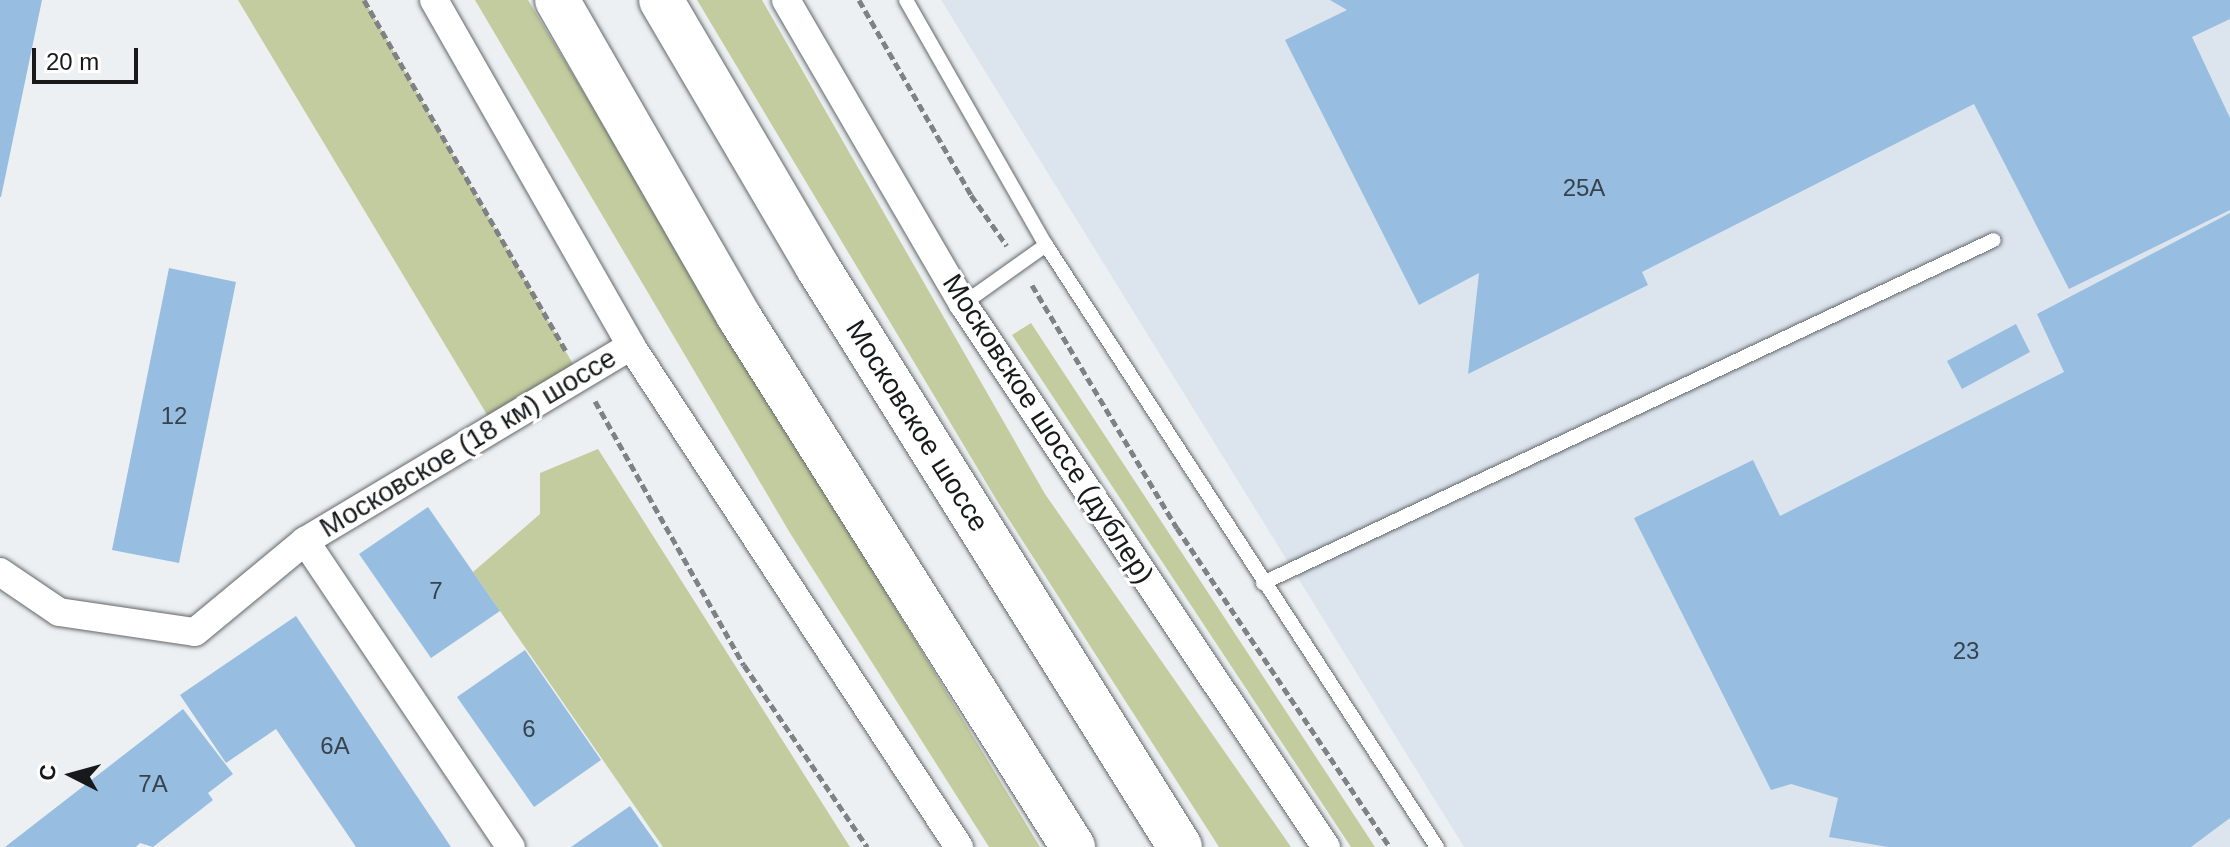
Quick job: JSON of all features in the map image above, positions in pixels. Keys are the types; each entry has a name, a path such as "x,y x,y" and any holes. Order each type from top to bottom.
{"main road":[{"path":"557,0 738,315 1073,847"},
{"name":"Московское шоссе","path":"661,0 817,266 1180,847"}],"street":[{"path":"434,0 631,346 959,847"},
{"name":"Московское шоссе (дублер)","path":"786,0 963,304 1326,847"},
{"name":"Московское (18 км) шоссе","path":"0,572 59,612 195,632 305,541 631,346"},
{"name":"Московское (18 км) шоссе","path":"305,541 511,847"}],"lane":[{"path":"906,0 1046,245 1437,847"},
{"path":"1263,583 1994,240"},
{"path":"963,304 1021,266 1046,245"}],"path":[{"path":"364,0 744,665 867,847"},
{"path":"859,0 971,195 1021,266 1177,528 1390,847"}],"shaded area":[{"path":"941,0 2230,0 2230,847 1464,847"}],"green space":[{"path":"238,0 364,0 581,378 495,428"},
{"path":"475,0 528,0 1040,847 989,847 790,533"},
{"path":"697,0 762,0 1045,494 1291,847 1219,847 999,504"},
{"path":"1031,323 1375,847 1351,847 1012,335"},
{"path":"598,449 850,847 663,847 473,572 540,514 540,473"}],"building":[{"path":"0,0 42,0 1,197 0,197"},
{"path":"1330,0 2230,0 2230,19 2192,37 2230,118 2230,210 2069,289 1974,104 1642,272 1648,285 1468,374 1479,273 1419,305 1285,40 1347,10"},
{"path":"2230,213 2230,818 2191,847 1888,847 1829,837 1838,798 1791,784 1771,790 1634,518 1753,460 1780,516 2064,372 2037,314"},
{"path":"169,268 236,282 179,563 112,550"},
{"path":"2016,324 2030,352 1962,389 1947,361"},
{"path":"428,507 500,611 431,658 359,554"},
{"path":"296,616 451,847 356,847 276,729 226,763 180,695"},
{"path":"525,650 601,760 534,807 457,697"},
{"path":"183,709 233,774 208,793 213,800 153,847 140,843 136,847 5,847"},
{"path":"630,806 659,847 571,847"}]}
